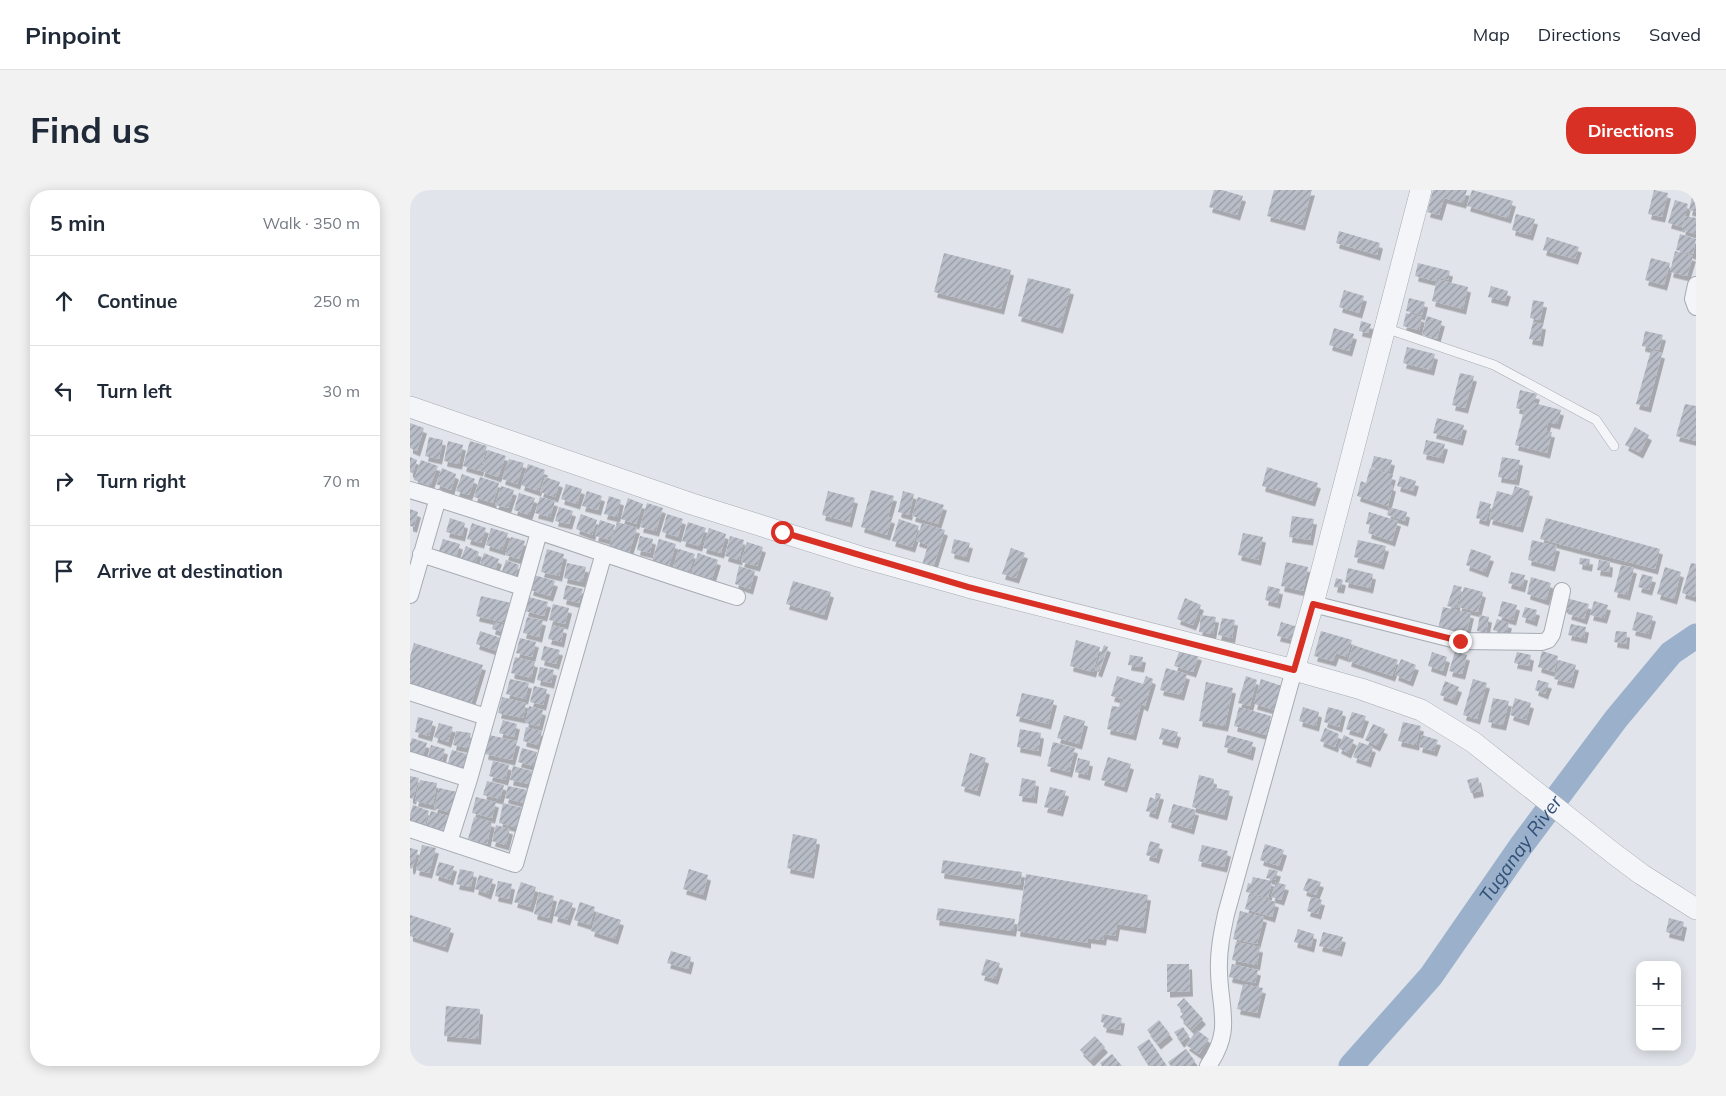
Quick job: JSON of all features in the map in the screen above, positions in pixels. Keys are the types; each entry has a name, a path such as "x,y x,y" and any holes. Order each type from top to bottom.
{"street":[{"path":"1208,1066 1215,1056 1223,1036 1224,1022 1219,972 1220,946 1226,914 1313,604 1421,190"},
{"path":"1696,285 1693,299 1696,307"},
{"path":"410,407 692,504 861,557 968,587 1294,670 1361,689 1421,710 1473,742 1641,874 1696,909"},
{"path":"410,490 604,553 670,577 737,597"},
{"path":"410,595 438,498"},
{"path":"449,842 469,779 539,532"},
{"path":"410,829 515,864 604,553"},
{"path":"421,554 522,587"},
{"path":"1313,604 1460,641 1542,642 1548,640 1552,634 1562,591"},
{"path":"410,692 486,717"},
{"path":"410,760 469,779"}],"lane":[{"path":"1384,328 1494,365 1596,420 1614,446"}],"building":[{"path":"1214,190 1222,190 1243,196 1237,215 1209,207"},
{"path":"1274,190 1312,190 1302,225 1267,216"},
{"path":"1433,190 1467,190 1463,203 1444,198 1439,215 1427,212"},
{"path":"1472,190 1513,201 1508,218 1467,206"},
{"path":"1654,190 1668,193 1662,217 1648,214"},
{"path":"1693,193 1696,194 1696,212 1689,210"},
{"path":"1675,200 1688,204 1682,227 1668,223"},
{"path":"1516,214 1535,219 1530,235 1512,230"},
{"path":"1686,216 1696,218 1696,234 1682,230"},
{"path":"1339,231 1380,243 1377,255 1336,243"},
{"path":"1680,234 1696,239 1693,254 1676,250"},
{"path":"1547,237 1579,247 1575,259 1543,250"},
{"path":"1675,251 1693,256 1687,276 1670,272"},
{"path":"944,253 1011,270 1001,309 934,292"},
{"path":"1651,258 1670,263 1664,285 1645,280"},
{"path":"1418,263 1450,271 1448,280 1437,277 1435,281 1415,276"},
{"path":"1028,278 1071,289 1060,328 1018,316"},
{"path":"1437,279 1468,287 1463,309 1432,301"},
{"path":"1491,286 1508,291 1505,301 1488,297"},
{"path":"1344,290 1364,296 1359,313 1339,307"},
{"path":"1409,298 1425,302 1422,315 1406,311"},
{"path":"1533,300 1544,302 1540,320 1530,318"},
{"path":"1406,313 1422,317 1419,330 1403,326"},
{"path":"1427,316 1442,321 1437,339 1422,335"},
{"path":"1361,321 1371,324 1368,333 1359,331"},
{"path":"1533,322 1543,324 1540,341 1529,339"},
{"path":"1334,328 1354,334 1349,351 1329,345"},
{"path":"1645,331 1663,335 1659,350 1642,346"},
{"path":"1407,347 1435,354 1431,370 1403,363"},
{"path":"1651,350 1662,353 1648,407 1636,404"},
{"path":"1460,373 1474,376 1465,408 1452,405"},
{"path":"1520,390 1537,394 1534,403 1561,410 1557,424 1548,422 1546,431 1552,432 1547,453 1515,445 1524,410 1516,408"},
{"path":"1685,404 1696,406 1696,441 1676,436"},
{"path":"1437,418 1464,425 1460,440 1433,433"},
{"path":"410,423 424,428 417,451 410,448"},
{"path":"1635,427 1649,435 1640,453 1625,445"},
{"path":"429,437 443,440 439,459 425,456"},
{"path":"1426,440 1445,444 1441,458 1423,454"},
{"path":"448,441 463,445 459,464 444,461"},
{"path":"470,441 487,446 480,471 463,466"},
{"path":"488,450 506,456 498,477 481,471"},
{"path":"1374,456 1392,460 1389,472 1371,468"},
{"path":"410,457 417,460 413,473 410,472"},
{"path":"1502,457 1520,460 1516,480 1498,477"},
{"path":"509,459 524,463 517,484 502,479"},
{"path":"421,460 438,466 430,486 414,480"},
{"path":"528,464 545,470 538,491 521,485"},
{"path":"1267,467 1318,483 1312,501 1262,486"},
{"path":"442,468 456,474 451,490 436,484"},
{"path":"1370,468 1393,475 1390,485 1393,486 1388,506 1357,496 1361,481 1366,483"},
{"path":"462,474 475,479 469,495 456,491"},
{"path":"1400,476 1416,481 1413,491 1397,486"},
{"path":"480,477 499,483 493,503 474,497"},
{"path":"545,477 560,482 555,497 540,492"},
{"path":"566,484 582,489 577,504 561,499"},
{"path":"501,486 514,490 508,508 495,505"},
{"path":"1515,486 1530,491 1520,527 1489,519 1497,491 1512,495"},
{"path":"871,490 894,496 888,517 892,518 887,535 861,527"},
{"path":"587,491 602,496 598,510 582,506"},
{"path":"828,491 855,498 849,522 822,515"},
{"path":"903,491 914,494 909,515 898,512"},
{"path":"519,493 535,498 529,515 514,510"},
{"path":"609,496 621,500 617,517 604,514"},
{"path":"540,497 555,501 550,517 535,513"},
{"path":"918,497 944,505 938,524 912,516"},
{"path":"628,498 643,504 636,524 621,519"},
{"path":"1480,501 1491,504 1486,521 1476,518"},
{"path":"647,503 663,508 656,531 640,527"},
{"path":"559,507 573,511 569,524 555,521"},
{"path":"1389,507 1407,512 1405,521 1387,515"},
{"path":"410,509 418,512 414,527 410,526"},
{"path":"1369,512 1398,521 1392,541 1368,533 1370,525 1366,524"},
{"path":"581,514 597,520 592,535 576,529"},
{"path":"667,514 683,519 678,537 662,532"},
{"path":"1292,516 1314,519 1310,540 1289,537"},
{"path":"450,518 465,523 462,536 446,532"},
{"path":"1546,518 1660,549 1655,569 1540,539"},
{"path":"899,519 919,526 912,547 892,541"},
{"path":"600,520 615,525 610,540 595,536"},
{"path":"617,522 637,528 629,553 609,548"},
{"path":"688,522 706,528 699,546 682,541"},
{"path":"472,523 486,528 481,543 467,539"},
{"path":"922,523 945,530 933,568 922,565 928,545 916,541"},
{"path":"491,528 508,533 502,550 486,545"},
{"path":"709,528 726,534 721,553 703,548"},
{"path":"1243,533 1263,537 1258,560 1238,555"},
{"path":"640,536 653,539 650,553 637,550"},
{"path":"730,536 744,540 739,560 725,556"},
{"path":"511,537 525,541 519,559 505,555"},
{"path":"443,539 460,544 455,560 438,554"},
{"path":"659,539 676,544 669,566 652,561"},
{"path":"954,539 970,543 966,557 951,553"},
{"path":"1358,540 1386,546 1381,564 1354,557"},
{"path":"1532,540 1557,546 1552,566 1528,560"},
{"path":"747,542 763,547 757,566 741,562"},
{"path":"466,546 479,552 474,566 460,561"},
{"path":"1011,548 1025,553 1016,578 1002,574"},
{"path":"547,549 564,554 559,576 541,572"},
{"path":"679,549 695,554 688,575 672,570"},
{"path":"1471,549 1491,556 1485,572 1466,565"},
{"path":"484,553 499,559 494,573 479,567"},
{"path":"698,553 718,560 711,582 691,575"},
{"path":"1580,558 1590,559 1589,566 1579,564"},
{"path":"506,560 519,565 514,579 501,574"},
{"path":"1599,560 1610,562 1609,572 1597,570"},
{"path":"1286,562 1308,567 1303,591 1281,586"},
{"path":"567,563 586,567 582,582 564,578"},
{"path":"1691,563 1696,564 1695,597 1682,593"},
{"path":"1621,565 1634,568 1627,595 1614,592"},
{"path":"739,566 755,571 750,589 735,584"},
{"path":"1665,567 1681,572 1674,599 1657,594"},
{"path":"1348,568 1373,574 1370,588 1345,582"},
{"path":"1511,572 1525,575 1522,587 1508,583"},
{"path":"1642,574 1653,577 1649,590 1638,587"},
{"path":"534,575 555,581 550,596 530,590"},
{"path":"1531,577 1551,583 1546,600 1527,594"},
{"path":"1336,578 1343,580 1341,588 1334,587"},
{"path":"793,581 831,592 824,615 786,604"},
{"path":"566,585 583,589 579,603 563,599"},
{"path":"1454,585 1462,587 1456,608 1447,606"},
{"path":"1268,586 1280,589 1277,603 1265,600"},
{"path":"1464,587 1483,592 1478,612 1458,607"},
{"path":"481,596 511,603 506,623 476,616"},
{"path":"529,597 548,602 544,616 525,611"},
{"path":"1185,598 1201,605 1193,625 1177,619"},
{"path":"1566,598 1589,604 1584,619 1568,614 1570,609 1563,607"},
{"path":"1502,601 1517,605 1513,620 1498,616"},
{"path":"1594,601 1608,605 1604,618 1590,615"},
{"path":"553,604 569,608 565,624 549,620"},
{"path":"1443,607 1471,613 1466,635 1438,629"},
{"path":"1525,607 1537,610 1534,621 1522,617"},
{"path":"1637,612 1653,616 1648,634 1632,630"},
{"path":"1201,615 1216,617 1213,634 1199,632"},
{"path":"1480,615 1489,617 1486,633 1477,631"},
{"path":"527,617 543,620 539,637 523,633"},
{"path":"1222,618 1235,620 1232,638 1218,635"},
{"path":"1497,619 1509,623 1506,634 1493,630"},
{"path":"494,622 508,627 506,633 492,629"},
{"path":"1281,622 1298,627 1294,640 1277,636"},
{"path":"1571,624 1586,627 1584,638 1568,635"},
{"path":"552,625 564,628 561,642 548,639"},
{"path":"480,631 501,638 497,651 476,644"},
{"path":"1321,631 1352,640 1347,657 1336,653 1333,661 1314,656"},
{"path":"1616,631 1627,632 1626,644 1614,642"},
{"path":"520,638 536,642 532,657 516,653"},
{"path":"1076,640 1100,647 1093,672 1070,666"},
{"path":"414,643 483,665 471,704 410,685 410,657"},
{"path":"1104,645 1108,647 1099,672 1095,670"},
{"path":"1353,645 1398,660 1392,676 1348,661"},
{"path":"544,646 560,650 556,664 541,660"},
{"path":"1180,649 1199,655 1193,672 1174,666"},
{"path":"1542,651 1558,656 1554,672 1538,667"},
{"path":"1432,652 1447,657 1443,671 1428,666"},
{"path":"1455,652 1467,655 1462,674 1449,671"},
{"path":"1517,652 1531,655 1529,666 1514,663"},
{"path":"1130,655 1143,657 1141,667 1128,665"},
{"path":"515,657 535,662 531,678 511,673"},
{"path":"1401,659 1416,665 1410,681 1395,675"},
{"path":"1559,660 1576,665 1571,683 1554,679"},
{"path":"540,667 554,670 551,683 537,680"},
{"path":"1166,668 1187,674 1181,695 1160,690"},
{"path":"1117,676 1143,684 1146,676 1153,679 1145,706 1141,704 1133,735 1107,729 1112,706 1119,707 1121,700 1133,702 1111,696"},
{"path":"1246,676 1257,680 1250,706 1238,703"},
{"path":"510,679 529,683 525,699 506,694"},
{"path":"1261,679 1282,686 1275,710 1254,704"},
{"path":"1473,679 1487,683 1477,719 1463,715"},
{"path":"1538,680 1549,683 1545,694 1535,690"},
{"path":"1445,681 1459,687 1454,700 1440,695"},
{"path":"1206,682 1233,688 1225,726 1199,721"},
{"path":"534,686 547,689 543,705 530,702"},
{"path":"1022,693 1054,700 1048,724 1016,716"},
{"path":"502,697 526,703 523,718 498,713"},
{"path":"1493,698 1509,701 1503,725 1488,722"},
{"path":"1515,698 1531,703 1526,720 1510,715"},
{"path":"529,706 543,710 539,726 525,723"},
{"path":"1239,707 1271,716 1266,735 1234,726"},
{"path":"1303,707 1319,712 1316,726 1299,721"},
{"path":"1328,707 1343,711 1339,727 1324,722"},
{"path":"1352,712 1366,716 1360,733 1346,729"},
{"path":"1064,715 1085,721 1079,744 1057,738"},
{"path":"418,717 433,721 429,736 415,732"},
{"path":"503,720 517,724 514,737 499,733"},
{"path":"1403,722 1421,726 1416,745 1398,741"},
{"path":"439,723 453,727 448,742 434,737"},
{"path":"1373,724 1385,729 1377,746 1365,740"},
{"path":"526,727 542,731 538,745 523,741"},
{"path":"1162,728 1178,732 1175,743 1159,739"},
{"path":"1325,728 1339,734 1335,747 1320,741"},
{"path":"1020,729 1041,733 1038,751 1017,747"},
{"path":"456,731 471,733 468,748 453,745"},
{"path":"489,735 517,741 512,760 485,754"},
{"path":"1227,735 1253,742 1250,755 1224,747"},
{"path":"1344,735 1354,740 1348,753 1338,748"},
{"path":"1422,735 1438,740 1434,751 1419,747"},
{"path":"412,738 427,743 422,758 410,754"},
{"path":"1053,742 1075,748 1069,772 1047,766"},
{"path":"1359,742 1373,747 1368,762 1353,757"},
{"path":"431,745 445,749 441,764 427,761"},
{"path":"522,748 537,752 533,766 518,762"},
{"path":"452,750 467,754 462,771 447,766"},
{"path":"970,753 986,758 977,791 961,786"},
{"path":"1108,757 1131,764 1124,787 1101,780"},
{"path":"1078,758 1090,761 1087,775 1075,772"},
{"path":"493,761 509,765 505,780 489,776"},
{"path":"513,766 532,771 529,784 510,780"},
{"path":"1199,775 1214,779 1213,787 1230,791 1224,815 1192,807"},
{"path":"410,776 419,778 413,799 410,798"},
{"path":"1478,777 1481,791 1471,793 1467,780"},
{"path":"1022,778 1036,781 1034,798 1019,796"},
{"path":"420,780 437,783 433,805 415,801"},
{"path":"487,781 504,785 500,799 483,795"},
{"path":"508,786 527,790 524,803 505,798"},
{"path":"1050,787 1066,791 1060,811 1044,807"},
{"path":"439,788 457,792 452,813 434,808"},
{"path":"1156,793 1161,794 1155,814 1146,811 1150,797 1155,799"},
{"path":"476,797 496,802 492,818 472,813"},
{"path":"503,803 523,808 518,828 499,823"},
{"path":"1173,804 1196,810 1191,829 1168,822"},
{"path":"413,805 429,811 424,827 410,822"},
{"path":"431,811 451,817 447,833 426,827"},
{"path":"474,817 492,822 487,844 468,839"},
{"path":"496,825 510,829 506,845 492,841"},
{"path":"793,834 817,839 811,873 787,868"},
{"path":"1150,841 1160,844 1156,858 1146,855"},
{"path":"1265,844 1284,850 1279,866 1260,860"},
{"path":"422,845 436,848 429,873 416,870"},
{"path":"1202,845 1228,851 1224,867 1198,861"},
{"path":"410,848 418,850 412,869 410,868"},
{"path":"943,860 1022,872 1020,885 941,873"},
{"path":"439,862 454,866 450,880 435,875"},
{"path":"460,869 474,872 471,887 456,884"},
{"path":"689,869 708,875 703,895 683,889"},
{"path":"1269,869 1278,871 1275,880 1266,878"},
{"path":"1026,874 1148,895 1143,928 1117,924 1115,936 1104,934 1103,940 1088,938 1088,943 1017,931"},
{"path":"479,875 493,879 488,894 475,889"},
{"path":"1253,877 1272,881 1268,898 1246,892 1248,883 1251,884"},
{"path":"1308,878 1321,882 1316,895 1303,890"},
{"path":"498,881 512,884 509,899 495,896"},
{"path":"521,882 536,887 530,907 514,902"},
{"path":"1276,882 1286,885 1281,900 1271,897"},
{"path":"539,892 554,896 549,918 534,914"},
{"path":"1249,894 1276,902 1272,917 1245,909"},
{"path":"1311,897 1322,900 1318,914 1307,911"},
{"path":"560,899 573,903 567,920 554,916"},
{"path":"580,902 595,907 590,925 574,920"},
{"path":"938,908 1015,919 1013,931 936,920"},
{"path":"1240,911 1264,917 1257,944 1233,939"},
{"path":"597,912 621,920 615,939 591,931"},
{"path":"410,915 451,928 445,947 410,936"},
{"path":"1669,918 1684,922 1681,936 1666,932"},
{"path":"1298,929 1314,934 1311,947 1294,942"},
{"path":"1323,932 1343,937 1339,951 1319,946"},
{"path":"1236,942 1260,947 1257,965 1232,960"},
{"path":"671,951 691,957 688,969 667,963"},
{"path":"986,959 1000,963 995,979 981,975"},
{"path":"1167,964 1189,964 1190,991 1167,992"},
{"path":"1232,964 1258,970 1255,983 1229,977"},
{"path":"1243,984 1263,988 1257,1013 1237,1009"},
{"path":"1184,998 1203,1019 1192,1030 1180,1017 1184,1013 1177,1005"},
{"path":"446,1006 480,1009 478,1039 444,1036"},
{"path":"1102,1014 1122,1018 1120,1030 1103,1027 1104,1023 1101,1022"},
{"path":"1159,1020 1170,1034 1158,1044 1147,1030"},
{"path":"1183,1027 1189,1036 1181,1042 1174,1032"},
{"path":"1197,1030 1209,1039 1199,1054 1186,1045"},
{"path":"1095,1036 1105,1047 1091,1061 1080,1050"},
{"path":"1149,1039 1167,1066 1149,1066 1137,1047"},
{"path":"1186,1049 1195,1061 1189,1066 1171,1066 1168,1062"},
{"path":"1112,1054 1122,1066 1102,1066 1100,1063"}],"waterway":[{"name":"Tuganay River","path":"1351,1066 1431,976 1521,846 1616,719 1671,653 1696,636"}],"route":[{"path":"782,532 861,557 968,587 1294,670 1313,604 1460,641"}]}
